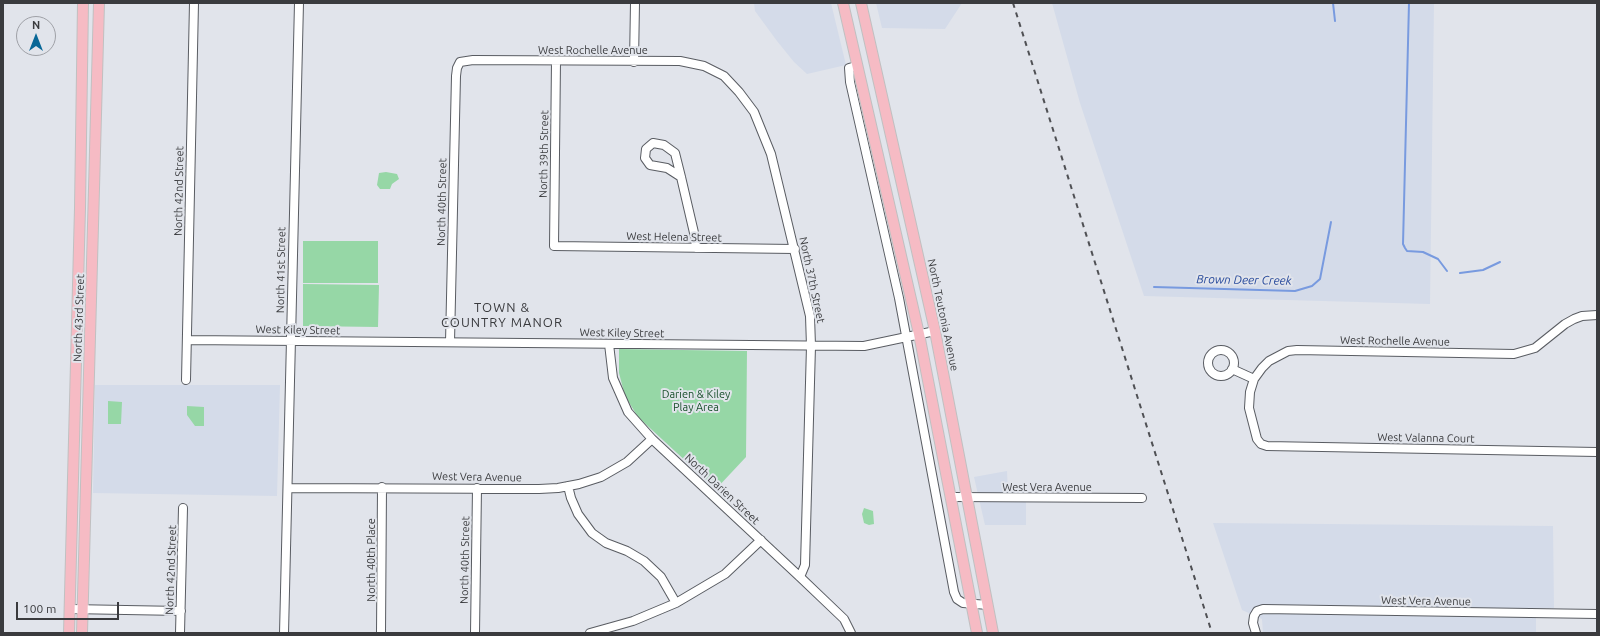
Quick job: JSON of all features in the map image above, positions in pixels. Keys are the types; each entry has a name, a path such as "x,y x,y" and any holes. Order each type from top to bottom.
{"main road":[{"name":"North 43rd Street","path":"69,633 80,208 83,3"},
{"name":"North 43rd Street","path":"82,633 99,3"},
{"path":"843,3 852,67 920,334 977,633"},
{"name":"North Teutonia Avenue","path":"861,3 935,331 993,633"}],"street":[{"name":"North 42nd Street","path":"186,380 194,3"},
{"name":"North 41st Street","path":"284,633 299,3"},
{"path":"634,62 635,3"},
{"name":"West Rochelle Avenue","path":"460,62 473,60 634,62 680,61 704,66 724,76"},
{"name":"North 39th Street","path":"554,246 556,61"},
{"name":"North 40th Street","path":"450,342 456,76 457,68 460,62"},
{"path":"852,67 850,82 907,337 954,592 957,599 963,603 972,605 988,605"},
{"name":"North 37th Street","path":"724,76 739,92 755,114 771,154 810,316 811,346 805,564 800,577"},
{"path":"681,177 668,168 650,165 645,158 646,148 653,144 664,145 675,153 681,177 696,248"},
{"name":"West Helena Street","path":"554,246 795,249"},
{"name":"West Rochelle Avenue","path":"1257,439 1249,408 1250,392 1254,380 1262,368 1270,361 1288,351 1514,354 1536,348 1565,324 1574,319 1582,316 1597,315"},
{"name":"West Kiley Street","path":"187,340 864,346 935,331"},
{"name":"North Darien Street","path":"609,344 612,378 628,412 652,439 844,619 851,633"},
{"path":"1232,369 1254,380"},
{"name":"West Vera Avenue","path":"288,488 382,487 539,489 568,486 601,476 627,462 652,439"},
{"name":"West Valanna Court","path":"1257,439 1261,444 1267,446 1597,452"},
{"path":"568,486 571,498 578,514 592,533 606,542 644,561 661,577 676,603"},
{"name":"North 40th Place","path":"381,633 382,487"},
{"name":"North 40th Street","path":"475,633 476,488"},
{"name":"West Vera Avenue","path":"951,497 1142,498"},
{"name":"North 42nd Street","path":"180,633 184,508"},
{"path":"590,633 633,622 676,603 725,574 761,540"},
{"path":"70,609 180,611"},
{"name":"West Vera Avenue","path":"1256,633 1253,623 1256,613 1260,610 1266,609 1597,614"}],"shaded area":[{"path":"754,3 831,3 846,65 807,74 794,62 777,41 755,11"},
{"path":"876,3 962,3 945,29 882,28"},
{"path":"1052,3 1434,3 1430,304 1144,296 1080,103"},
{"path":"95,385 280,385 277,496 93,493"},
{"path":"1007,471 1008,492 1026,493 1026,525 985,525 974,477"},
{"path":"1213,523 1553,526 1554,608 1536,608 1536,633 1263,633 1262,619 1242,610"}],"green space":[{"path":"386,172 397,174 399,179 392,184 390,189 380,189 377,185 379,173"},
{"path":"303,241 378,241 378,283 303,283"},
{"path":"303,284 379,285 378,327 303,326"},
{"name":"Darien & Kiley Play Area","path":"619,349 747,351 746,457 716,489 638,417 625,396 619,373"},
{"path":"108,401 122,402 121,424 108,424"},
{"path":"187,406 204,407 204,426 195,426 187,415"},
{"path":"864,508 873,511 874,524 869,525 864,523 862,514"}],"waterway":[{"name":"Brown Deer Creek","path":"1333,3 1335,21"},
{"path":"1409,3 1403,244 1407,251 1423,252 1438,259 1447,271"},
{"name":"Brown Deer Creek","path":"1154,287 1295,291 1312,286 1320,279 1331,222"},
{"path":"1460,273 1483,270 1500,262"}],"railway":[{"path":"1013,3 1212,633"}],"district":[{"name":"TOWN & COUNTRY MANOR","path":"502,316"}]}
